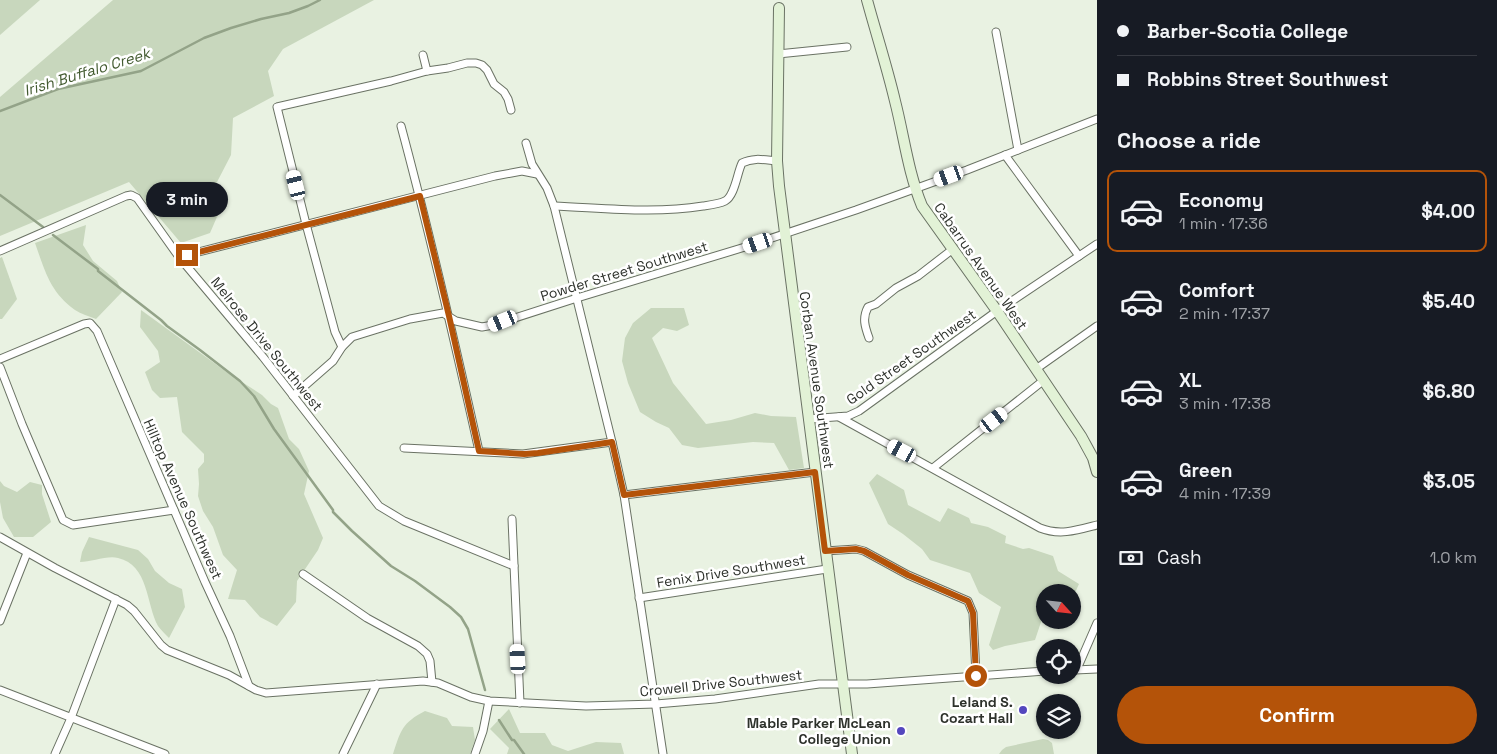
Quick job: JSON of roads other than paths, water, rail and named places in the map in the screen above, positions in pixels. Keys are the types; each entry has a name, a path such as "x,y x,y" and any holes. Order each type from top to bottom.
{"street":[{"name":"Cabarrus Avenue West","path":"867,0 895,100 915,189 922,206 1044,380 1081,436 1096,467"},
{"name":"Corban Avenue Southwest","path":"779,8 777,161 779,186 852,754"},
{"path":"996,32 1018,150"},
{"path":"778,54 847,47"},
{"path":"423,55 427,71"},
{"path":"342,347 335,332 277,107 392,81 427,71 476,63 482,65 487,70 494,84 504,92 511,110"},
{"name":"Powder Street Southwest","path":"293,396 333,361 342,347 352,337 410,319 443,313 456,320 482,327 493,326 784,234 915,189 1097,119"},
{"path":"401,126 449,316 479,451"},
{"path":"526,143 532,164 547,188 554,206 624,495 664,754"},
{"path":"1005,154 1079,256"},
{"path":"554,206 654,210 688,209 713,204 726,200 731,195 738,170 742,163 758,159 777,161"},
{"path":"179,257 522,171 537,174"},
{"name":"Melrose Drive Southwest","path":"0,251 126,196 131,195 137,198 179,257 330,442 373,499 384,510 404,521 514,566"},
{"name":"Gold Street Southwest","path":"808,419 848,416 859,411 997,311 1097,244"},
{"path":"868,338 864,314 868,307 876,304 896,288 918,276 953,249"},
{"name":"Hilltop Avenue Southwest","path":"0,359 84,324 90,323 97,331 230,636 249,686"},
{"path":"1036,369 1097,326"},
{"path":"0,366 28,439 63,520 73,525 174,510"},
{"path":"933,468 1044,380"},
{"path":"839,417 1040,528 1057,532 1097,526"},
{"path":"404,448 524,454 612,442"},
{"path":"624,495 815,472"},
{"path":"512,519 520,703"},
{"name":"Crowell Drive Southwest","path":"0,537 26,553 116,599 134,611 167,650 229,675 256,690 266,693 423,681 432,682 471,697 489,701 586,706 656,704 715,699 832,683 843,685 1036,672"},
{"path":"825,551 856,549 864,551 908,575 968,601 973,613 976,676"},
{"path":"0,621 26,553"},
{"name":"Fenix Drive Southwest","path":"639,598 827,568"},
{"path":"303,574 367,618 418,646 427,654 430,661 432,682"},
{"path":"55,754 72,718 116,599"},
{"path":"1081,657 1097,623"},
{"path":"1081,669 1097,668"},
{"path":"343,754 377,684"},
{"path":"0,690 165,754"},
{"path":"475,754 483,731 489,701"}],"waterway":[{"name":"Irish Buffalo Creek","path":"0,111 58,89 141,71 204,38 261,19 289,13 320,0"},
{"path":"0,195 43,227"},
{"path":"53,235 98,269 98,271 167,326 240,381 254,396 274,429 333,512 391,566 415,581 461,617 468,629 485,690"},
{"path":"499,720 524,754"}],"place":[{"name":"Leland S. Cozart Hall","path":"1023,710"},
{"name":"Mable Parker McLean College Union","path":"901,731"}]}
